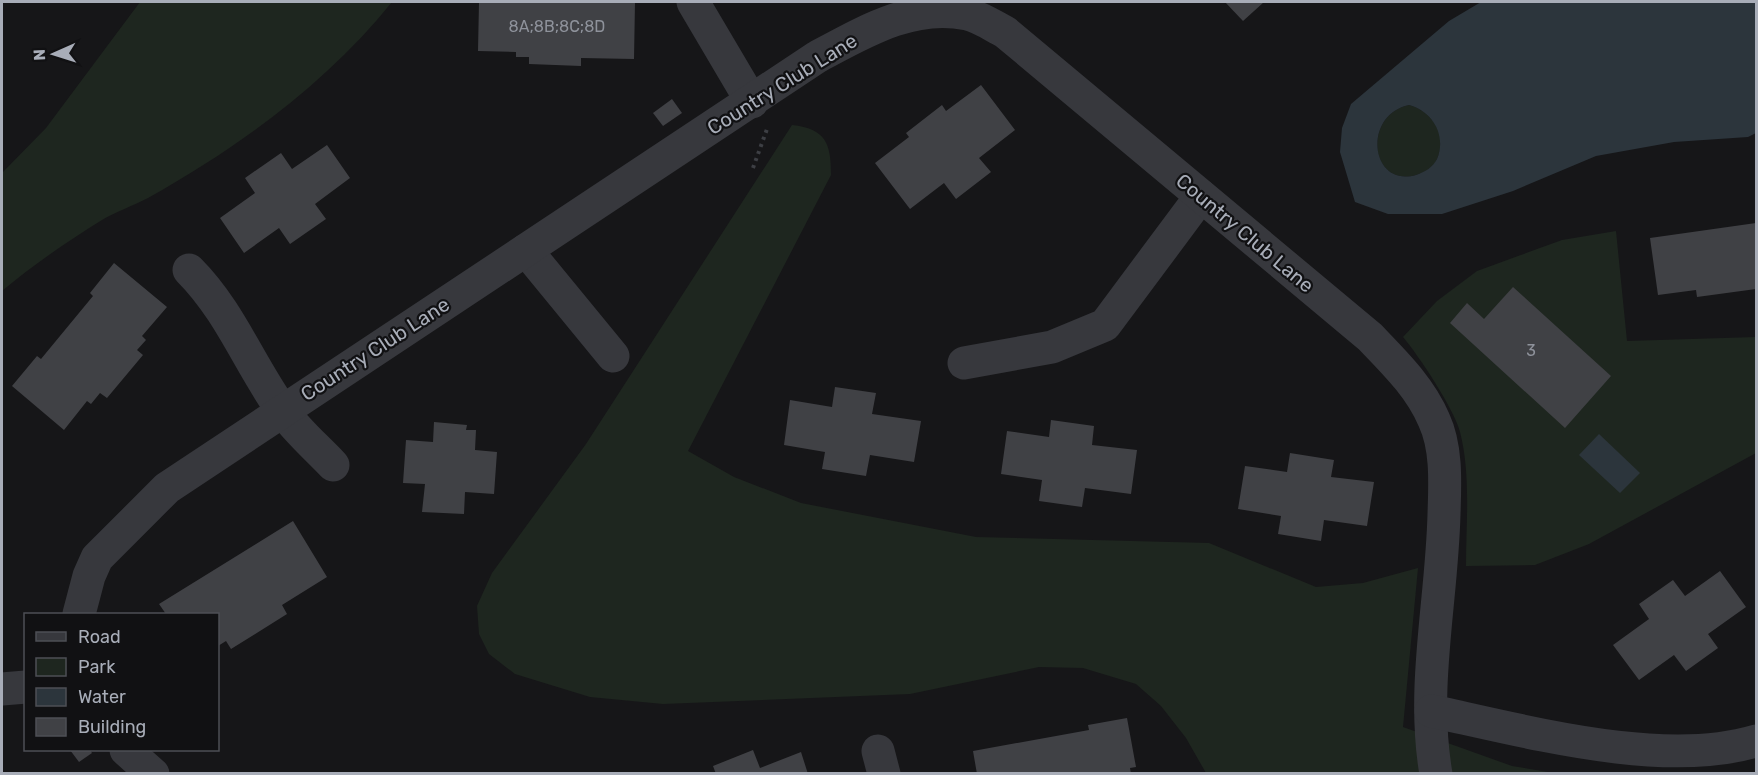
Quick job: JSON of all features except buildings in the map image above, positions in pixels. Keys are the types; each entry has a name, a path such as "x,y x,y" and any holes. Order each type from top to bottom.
{"street":[{"path":"693,2 752,102"},
{"name":"Country Club Lane","path":"80,613 89,576 97,558 167,488 817,57 887,22 931,11 969,14 1005,32 1370,337 1407,376 1434,418 1442,441 1445,497 1431,711 1436,774"},
{"path":"964,363 1052,347 1106,326 1201,196"},
{"path":"526,250 613,356"},
{"path":"189,270 237,331 282,411 333,465"},
{"path":"2,689 24,687"},
{"path":"1431,711 1584,743 1666,750 1713,749 1756,741"},
{"path":"127,751 153,774"}],"green space":[{"path":"140,2 392,2 339,60 280,111 248,135 148,198 89,228 2,291 2,173 46,128"},
{"path":"1409,105 1425,113 1436,125 1440,150 1437,159 1428,169 1416,175 1401,176 1389,171 1381,161 1378,135 1384,122 1394,111"},
{"path":"792,125 812,130 824,139 830,154 831,175 688,451 734,477 801,503 976,537 1209,543 1316,587 1363,583 1418,568 1403,727 1512,766 1554,773 1206,773 1186,738 1161,706 1136,684 1083,668 1039,667 910,694 663,704 590,697 515,674 489,654 479,634 477,606 492,573 586,444"},
{"path":"1616,231 1627,341 1756,337 1756,453 1589,544 1535,565 1466,566 1467,482 1460,432 1451,410 1435,383 1403,337 1437,301 1477,271 1562,240"}],"water":[{"path":"1481,2 1756,2 1756,133 1748,137 1674,142 1596,156 1513,191 1442,214 1388,214 1355,202 1340,152 1342,128 1351,104 1449,21","holes":["1409,105 1431,118 1435,125 1439,133 1440,150 1437,159 1428,169 1416,175 1401,176 1389,171 1381,161 1378,135 1384,122 1394,111"]},
{"path":"1599,434 1640,473 1620,493 1579,455"}]}
